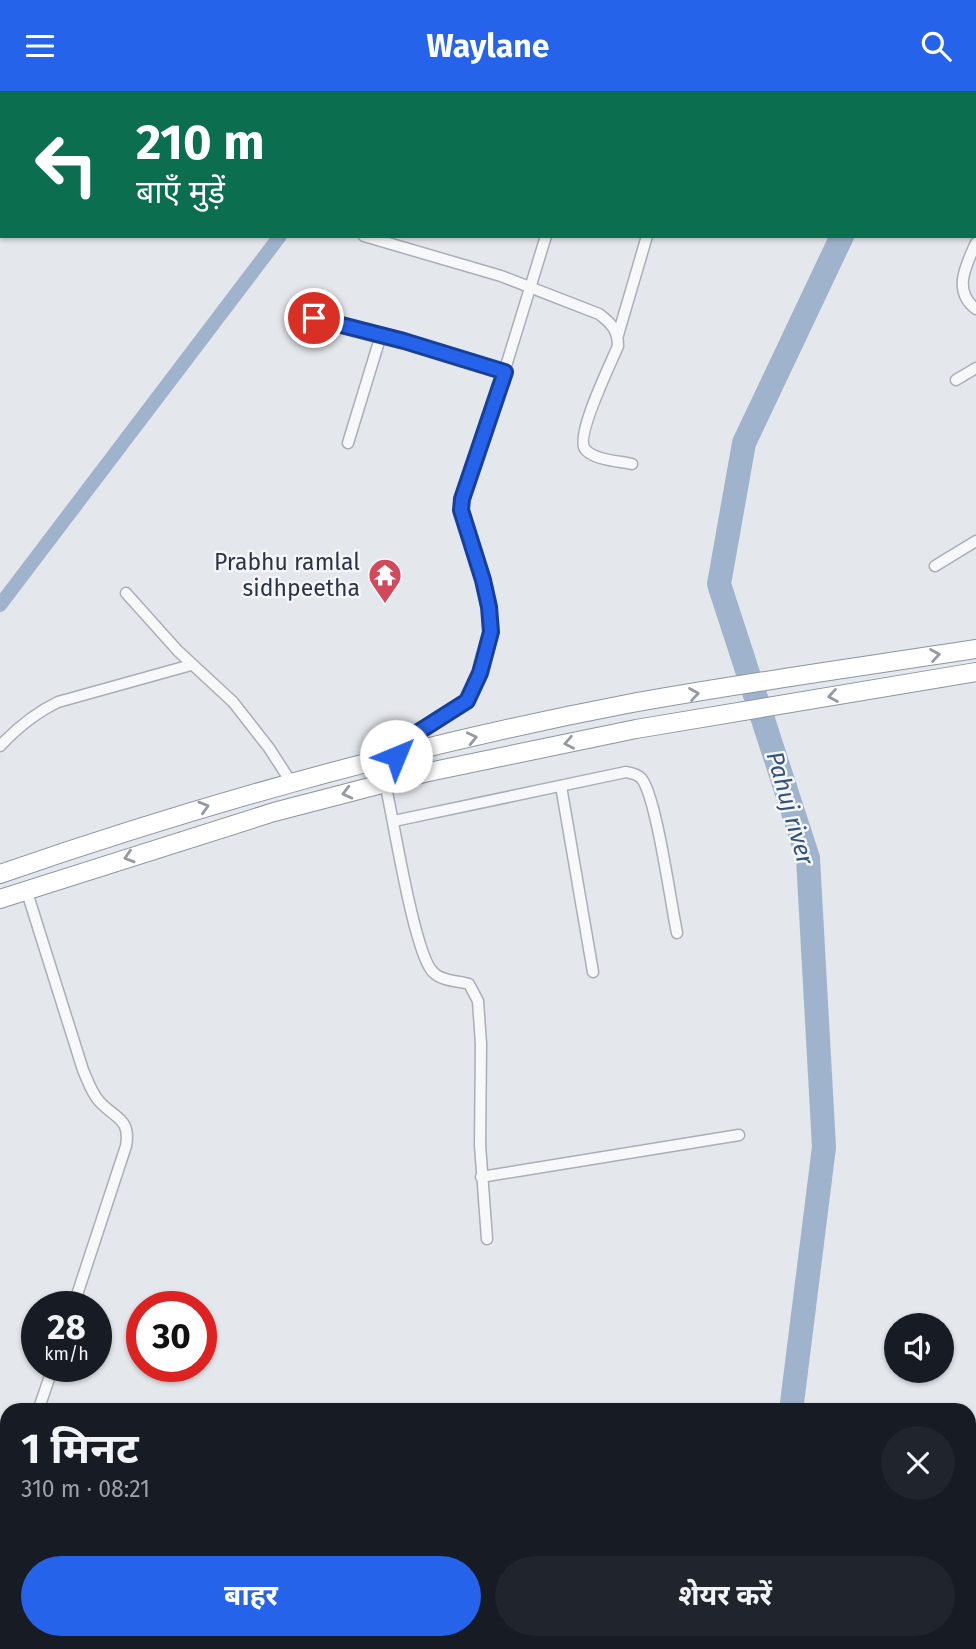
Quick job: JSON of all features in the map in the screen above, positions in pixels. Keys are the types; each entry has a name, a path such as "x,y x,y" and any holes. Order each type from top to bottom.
{"highway":[{"path":"0,874 213,804 396,756 627,704 976,649"},
{"path":"0,899 274,812 385,783 636,729 976,671"}],"street":[{"path":"372,238 501,276 599,314 612,324 618,335"},
{"path":"396,756 412,736 467,701 480,673 491,632 489,607 461,510 462,499 505,372 545,238"},
{"path":"632,464 586,452 582,444 585,426 618,346 618,335 646,238"},
{"path":"976,243 961,281 965,300 976,309"},
{"path":"314,318 505,372"},
{"path":"348,443 381,335"},
{"path":"956,380 976,368"},
{"path":"935,566 976,541"},
{"path":"125,593 191,665 215,685 250,722 291,782"},
{"path":"0,746 28,719 58,702 191,665"},
{"path":"394,821 626,772 635,774 642,778 650,799 677,933"},
{"path":"385,783 409,899 425,956 432,972 442,978 469,984 478,1001 481,1044 481,1177 487,1239"},
{"path":"561,786 593,972"},
{"path":"26,889 67,1023 88,1081 100,1102 123,1121 128,1133 78,1291"},
{"path":"481,1177 739,1135"},
{"path":"41,1403 48,1382"}],"waterway":[{"path":"0,605 278,238"},
{"name":"Pahuj river","path":"792,1403 824,1147 808,858 719,584 744,443 841,238"}],"place":[{"name":"Prabhu ramlal sidhpeetha","path":"385,605"}],"route":[{"path":"314,318 404,341 505,372 462,499 461,510 489,607 491,632 480,673 467,701 412,736 396,756"}]}
